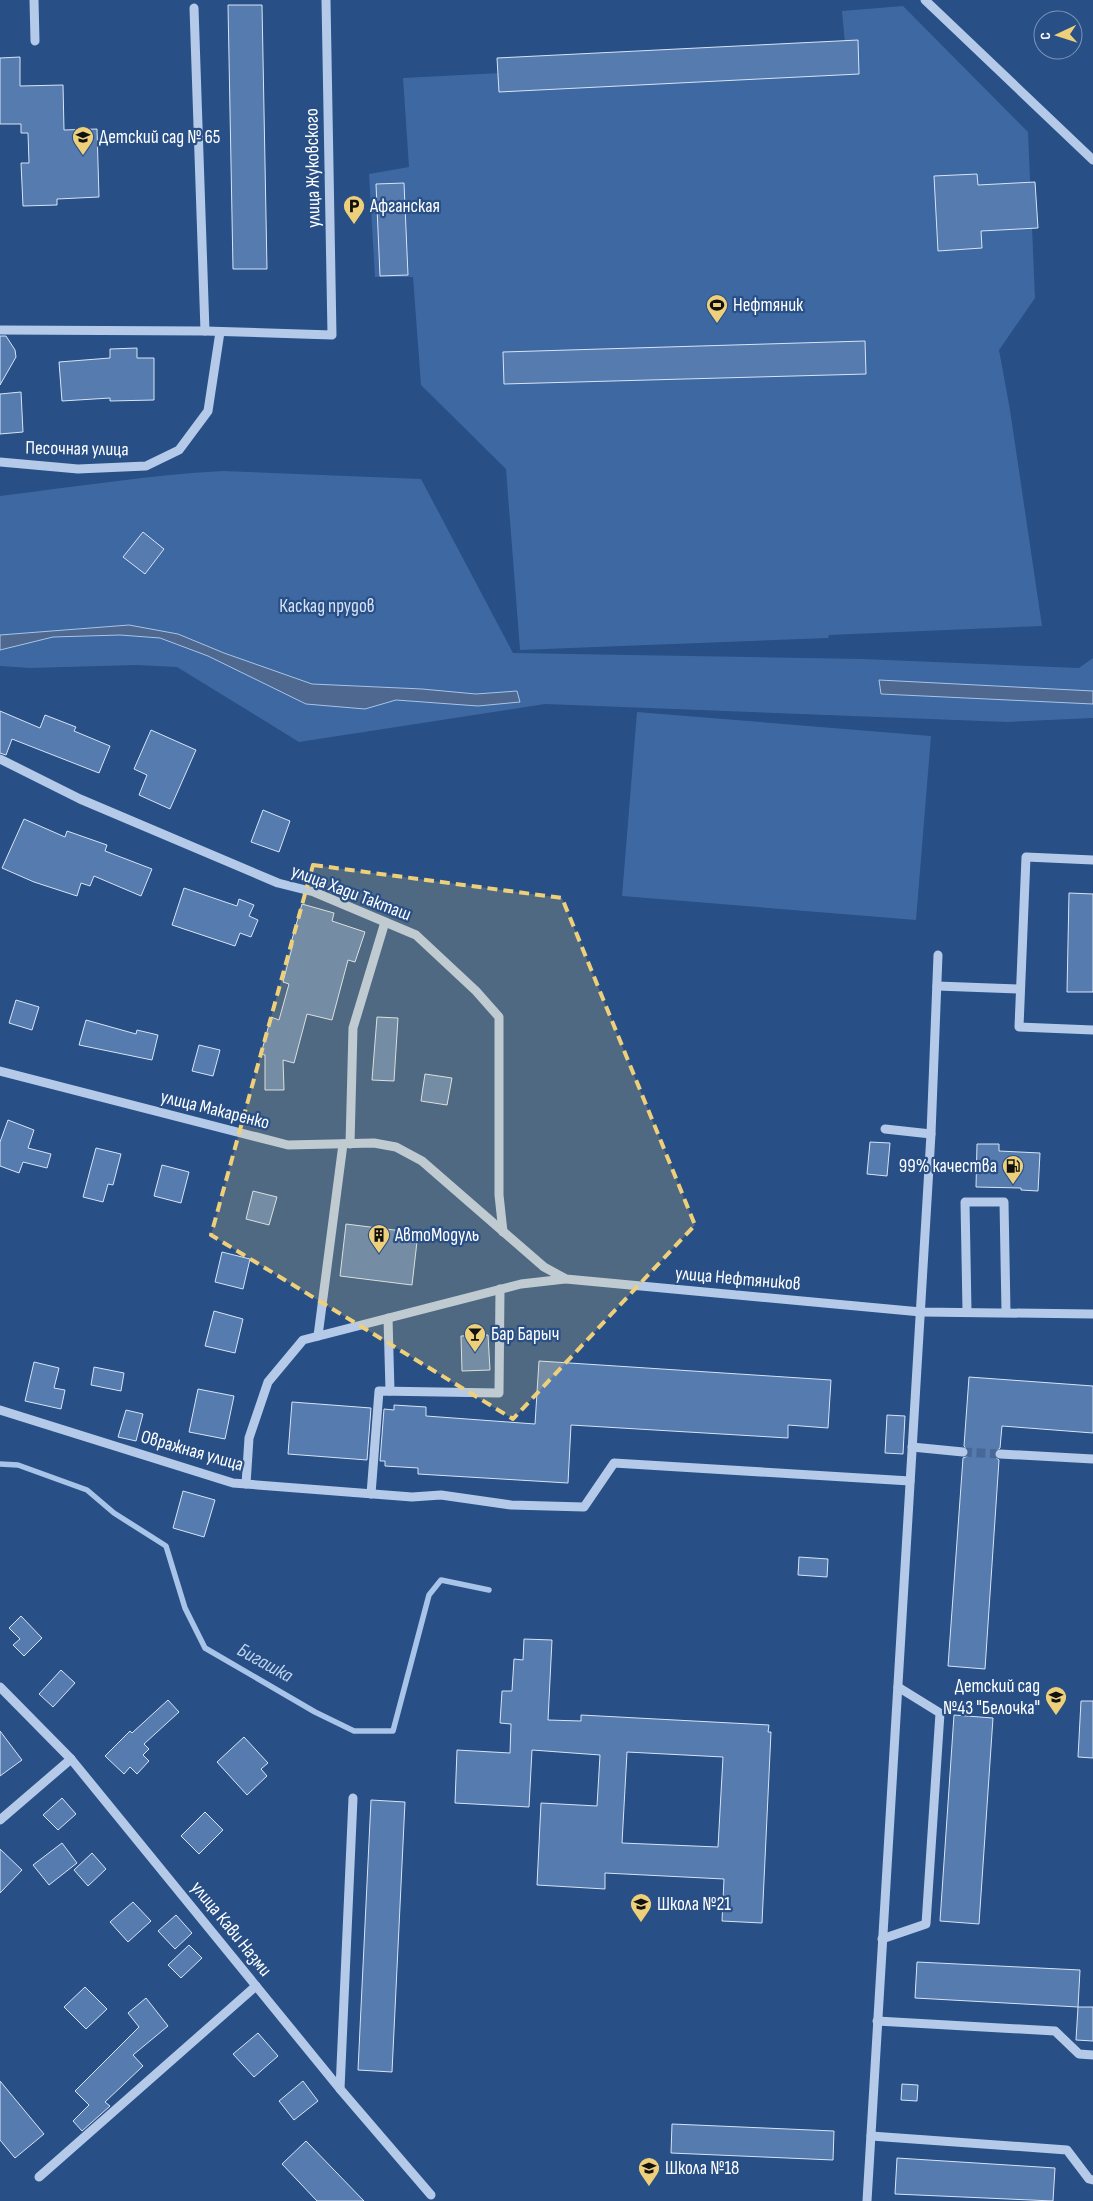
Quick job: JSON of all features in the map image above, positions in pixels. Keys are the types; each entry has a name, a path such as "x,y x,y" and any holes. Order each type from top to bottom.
{"street":[{"path":"34,0 35,41"},
{"name":"улица Жуковского","path":"220,332 332,335 326,0"},
{"path":"925,0 1093,160"},
{"path":"194,8 205,331"},
{"path":"0,330 220,332"},
{"name":"Песочная улица","path":"0,462 78,469 146,466 179,450 208,411 220,332"},
{"name":"улица Хади Такташ","path":"0,759 80,799 278,883 314,892 416,935 476,992 499,1017 499,1195 503,1232"},
{"path":"1093,860 1026,857 1019,1027 1093,1030"},
{"path":"318,1336 347,1144 353,1028 385,922"},
{"path":"867,2201 921,1312 931,1134 938,955"},
{"path":"937,986 1020,989"},
{"name":"улица Макаренко","path":"0,1071 288,1146 374,1143 396,1147 422,1161"},
{"path":"885,1129 931,1134"},
{"name":"улица Нефтяников","path":"422,1161 544,1267 566,1278 921,1312 1093,1314"},
{"path":"967,1312 965,1202 1004,1202 1006,1312"},
{"path":"246,1484 249,1438 268,1382 303,1340 521,1284 566,1278"},
{"path":"372,1494 379,1391 498,1393 500,1289"},
{"path":"388,1318 390,1391"},
{"name":"Овражная улица","path":"0,1410 234,1483 412,1497 441,1495 511,1505 584,1507 614,1463 910,1480"},
{"path":"912,1447 963,1452"},
{"path":"1000,1454 1093,1459"},
{"name":"улица Кави Назми","path":"0,1687 71,1759 340,2088 431,2196"},
{"path":"882,1939 926,1924 940,1713 898,1687"},
{"path":"0,1820 71,1759"},
{"path":"340,2088 353,1798"},
{"path":"39,2177 256,1986"},
{"path":"877,2021 1055,2031 1079,2054 1093,2055"},
{"path":"871,2136 1068,2150 1089,2179 1093,2180"}],"highlighted area":[{"path":"313,865 562,898 695,1225 513,1419 211,1235"}],"green space":[{"name":"Нефтяник","path":"903,6 1028,132 1035,298 999,350 1010,410 1042,626 829,635 828,638 520,650 506,469 421,385 413,277 375,277 369,174 409,167 403,78 846,55 842,11"},
{"name":"Каскад прудов","path":"223,471 421,479 513,653 863,659 1079,668 1093,658 1093,718 1007,722 545,704 299,742 177,667 136,665 30,668 0,666 0,496 139,478"},
{"path":"637,712 931,736 916,920 622,896"}],"shaded area":[{"path":"129,625 178,634 224,653 312,684 422,689 476,694 517,691 520,702 478,706 396,700 365,709 306,704 208,656 160,638 120,635 53,637 0,650 0,635"},
{"path":"879,680 1093,691 1093,704 881,694"}],"building":[{"path":"228,5 262,5 267,269 233,269"},
{"path":"858,40 859,74 499,92 497,58"},
{"path":"20,57 20,86 63,85 64,130 97,129 99,197 57,199 57,205 23,206 21,163 29,163 28,133 21,133 21,124 0,124 0,58"},
{"path":"977,174 978,185 1035,182 1038,228 981,231 982,248 938,251 934,176"},
{"path":"404,183 408,275 380,276 376,184"},
{"path":"0,336 6,336 15,350 16,357 0,385"},
{"path":"865,341 866,374 504,384 503,352"},
{"path":"137,348 137,358 154,358 154,400 110,401 110,398 62,401 59,362 110,358 110,349"},
{"path":"21,392 23,432 0,434 0,394"},
{"path":"143,532 164,549 145,574 123,557"},
{"path":"0,711 40,728 45,715 76,727 74,731 110,746 99,773 12,739 6,755 0,753"},
{"path":"151,730 196,750 170,809 139,795 147,775 134,769"},
{"path":"263,810 290,821 279,852 251,842"},
{"path":"24,819 65,837 67,831 107,845 105,851 152,869 141,896 94,876 90,886 81,883 77,896 34,882 2,868"},
{"path":"184,888 237,906 239,899 254,905 249,916 258,920 251,937 240,933 235,946 172,925"},
{"path":"1069,893 1093,894 1093,992 1067,992"},
{"path":"302,904 334,913 332,921 365,932 355,962 348,960 332,1020 307,1014 294,1063 283,1060 284,1090 265,1090 265,1055 261,1054 271,1017 279,1020 289,984 283,982"},
{"path":"16,1000 39,1007 32,1030 9,1023"},
{"path":"377,1017 398,1018 394,1081 372,1080"},
{"path":"86,1020 136,1034 137,1030 158,1035 152,1060 79,1045"},
{"path":"199,1045 220,1050 213,1076 192,1071"},
{"path":"425,1074 452,1078 447,1105 421,1101"},
{"path":"8,1120 34,1130 28,1148 51,1154 47,1168 23,1162 19,1173 0,1166 0,1142"},
{"path":"870,1142 890,1143 887,1176 867,1174"},
{"path":"977,1144 999,1144 999,1151 1040,1153 1038,1191 1021,1190 1021,1188 976,1187"},
{"path":"96,1148 121,1154 113,1185 108,1184 103,1202 83,1197"},
{"path":"162,1165 189,1172 181,1203 154,1196"},
{"path":"253,1191 277,1197 269,1225 246,1219"},
{"name":"АвтоМодуль","path":"346,1224 418,1233 412,1285 340,1276"},
{"path":"222,1252 250,1259 243,1289 215,1282"},
{"path":"214,1311 243,1319 235,1353 205,1346"},
{"name":"Бар Барыч","path":"488,1335 490,1370 462,1371 461,1336"},
{"path":"539,1361 831,1380 828,1428 788,1425 788,1438 571,1425 568,1483 418,1474 418,1468 385,1466 385,1461 380,1461 384,1409 394,1410 394,1405 426,1407 426,1416 535,1424"},
{"path":"34,1362 59,1368 54,1388 65,1390 61,1409 25,1401"},
{"path":"94,1367 124,1373 121,1391 91,1385"},
{"path":"969,1377 1093,1386 1093,1433 1002,1426 1000,1448 994,1453 995,1457 999,1460 985,1669 948,1666 963,1458 968,1456 969,1452 964,1446"},
{"path":"198,1389 234,1396 225,1439 189,1432"},
{"path":"292,1402 371,1408 367,1460 288,1454"},
{"path":"126,1410 143,1414 136,1441 118,1437"},
{"path":"887,1415 905,1416 903,1454 885,1453"},
{"path":"183,1491 215,1500 204,1537 173,1528"},
{"path":"799,1557 828,1559 827,1577 798,1575"},
{"path":"21,1616 42,1638 24,1656 13,1645 20,1639 9,1628"},
{"path":"524,1639 552,1640 548,1720 581,1721 581,1715 769,1725 768,1732 771,1732 762,1923 722,1921 724,1879 605,1873 605,1889 537,1885 541,1803 597,1806 600,1755 532,1750 529,1807 455,1803 457,1750 510,1753 511,1724 500,1723 502,1691 512,1691 514,1659 523,1660","holes":["627,1752 723,1757 718,1847 622,1843"]},
{"path":"61,1670 75,1683 53,1707 39,1694"},
{"path":"168,1700 179,1712 144,1744 149,1749 143,1755 149,1761 137,1774 130,1767 124,1774 105,1756 130,1731 132,1733"},
{"path":"1081,1701 1093,1701 1093,1758 1078,1757"},
{"path":"954,1715 993,1718 979,1924 940,1921"},
{"path":"0,1731 22,1760 0,1776"},
{"path":"244,1737 268,1763 261,1769 267,1776 247,1795 217,1762"},
{"path":"62,1798 76,1814 58,1830 43,1815"},
{"path":"371,1800 405,1802 392,2072 358,2070"},
{"path":"205,1812 223,1830 199,1854 181,1836"},
{"path":"62,1843 77,1863 49,1885 33,1865"},
{"path":"0,1849 22,1870 0,1893"},
{"path":"92,1853 106,1869 88,1886 74,1870"},
{"path":"133,1902 151,1921 128,1942 110,1922"},
{"path":"176,1915 192,1933 175,1949 158,1931"},
{"path":"189,1945 202,1958 181,1978 168,1965"},
{"path":"917,1962 1080,1970 1078,2007 915,1998"},
{"path":"85,1987 107,2009 86,2029 64,2007"},
{"path":"146,1998 168,2026 133,2055 143,2066 105,2102 110,2106 82,2131 73,2121 89,2105 75,2091 139,2027 128,2013"},
{"path":"1078,2007 1093,2007 1093,2041 1076,2040"},
{"path":"258,2033 278,2056 254,2077 233,2054"},
{"path":"0,2081 44,2134 15,2158 0,2140"},
{"path":"303,2081 318,2101 294,2120 279,2101"},
{"path":"902,2084 918,2085 917,2101 901,2100"},
{"path":"672,2124 834,2131 833,2160 671,2153"},
{"path":"306,2141 364,2201 317,2201 282,2164"},
{"path":"897,2158 1055,2168 1053,2201 895,2194"}],"waterway":[{"name":"Бигашка","path":"0,1464 18,1465 87,1490 114,1513 166,1546 185,1608 205,1648 315,1712 354,1731 393,1731 429,1595 441,1580 489,1590"}],"tunnel":[{"path":"963,1452 1000,1454"}],"place":[{"name":"Детский сад № 65","path":"83,156"},
{"name":"Афганская","path":"354,225"},
{"name":"Нефтяник","path":"717,324"},
{"name":"99% качества","path":"1013,1185"},
{"name":"АвтоМодуль","path":"379,1254"},
{"name":"Бар Барыч","path":"475,1353"},
{"name":"Детский сад №43 \"Белочка\"","path":"1056,1716"},
{"name":"Школа №21","path":"641,1923"},
{"name":"Школа №18","path":"649,2187"}]}
